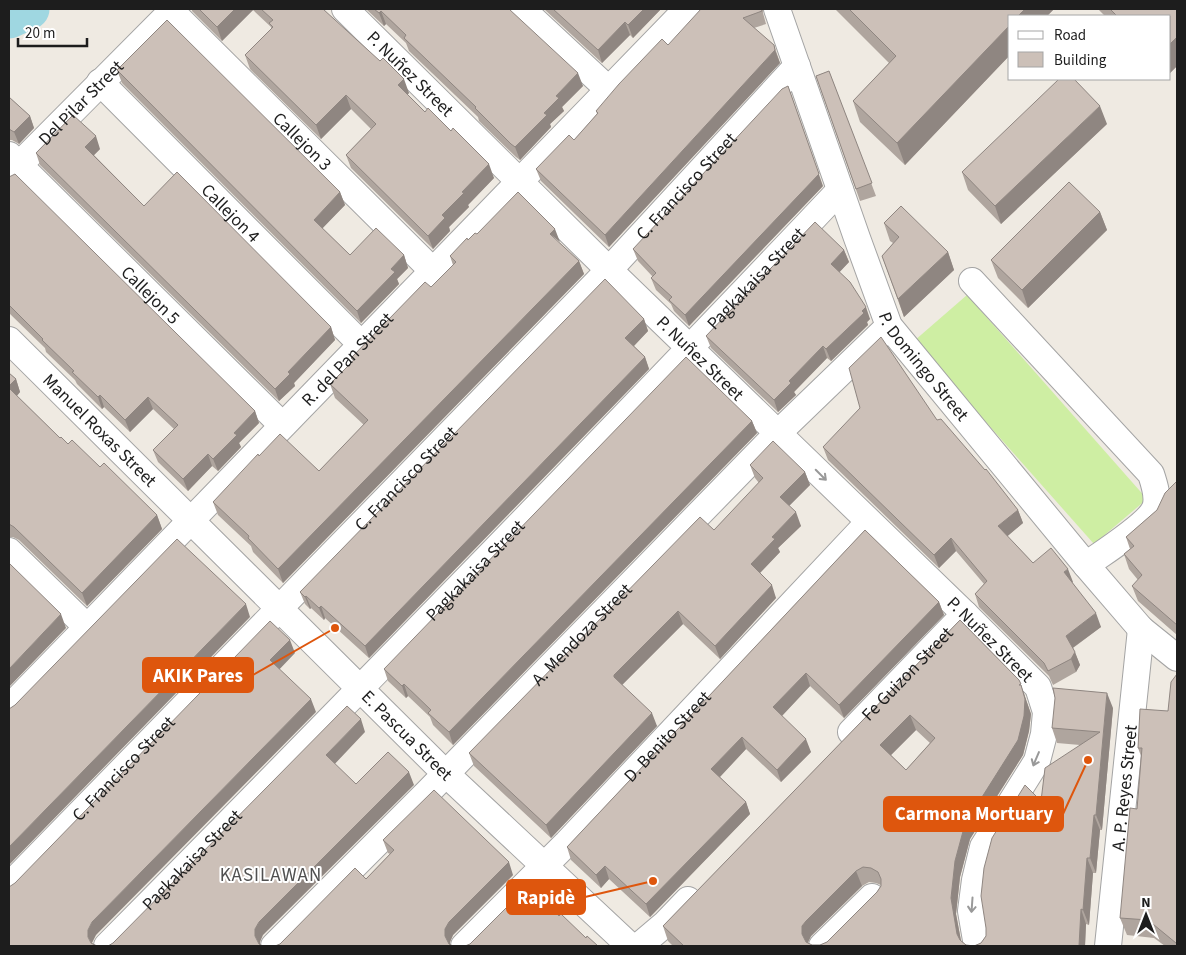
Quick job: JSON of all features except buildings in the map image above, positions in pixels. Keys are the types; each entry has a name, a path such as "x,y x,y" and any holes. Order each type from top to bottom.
{"street":[{"name":"P. Nuñez Street","path":"344,9 518,182 965,614 1038,687 1046,712 1044,734 1037,760 983,847 974,880 971,912 977,946"},
{"path":"522,9 608,89"},
{"name":"P. Domingo Street","path":"777,9 889,326 1141,629 1177,658"},
{"name":"Del Pilar Street","path":"12,165 173,10"},
{"name":"Callejon 3","path":"173,10 432,270"},
{"name":"R. del Pan Street","path":"9,708 684,10"},
{"name":"C. Francisco Street","path":"9,886 609,270 796,66"},
{"name":"Callejon 4","path":"100,82 361,344"},
{"name":"Callejon 5","path":"12,165 282,425"},
{"name":"Pagkakaisa Street","path":"107,946 360,689 840,190"},
{"path":"972,281 1151,474 1156,489 1156,508 1144,522 1086,565"},
{"name":"A. Mendoza Street","path":"274,946 778,433 889,326"},
{"name":"Manuel Roxas Street","path":"9,340 190,520"},
{"name":"E. Pascua Street","path":"190,520 445,773 630,946"},
{"name":"D. Benito Street","path":"464,946 567,843 869,522"},
{"path":"9,551 87,627"},
{"name":"Fe Guizon Street","path":"836,748 965,614"},
{"name":"A. P. Reyes Street","path":"1108,946 1141,629"},
{"path":"639,946 665,924 706,882"},
{"path":"822,946 872,897"}],"green space":[{"path":"967,295 1147,499 1094,544 914,341"}],"waterway":[{"path":"9,18 29,9"}],"place":[{"name":"AKIK Pares","path":"335,628"},
{"name":"Carmona Mortuary","path":"1088,760"},
{"name":"Rapidè","path":"653,881"}],"district":[{"name":"KASILAWAN","path":"271,875"}]}
